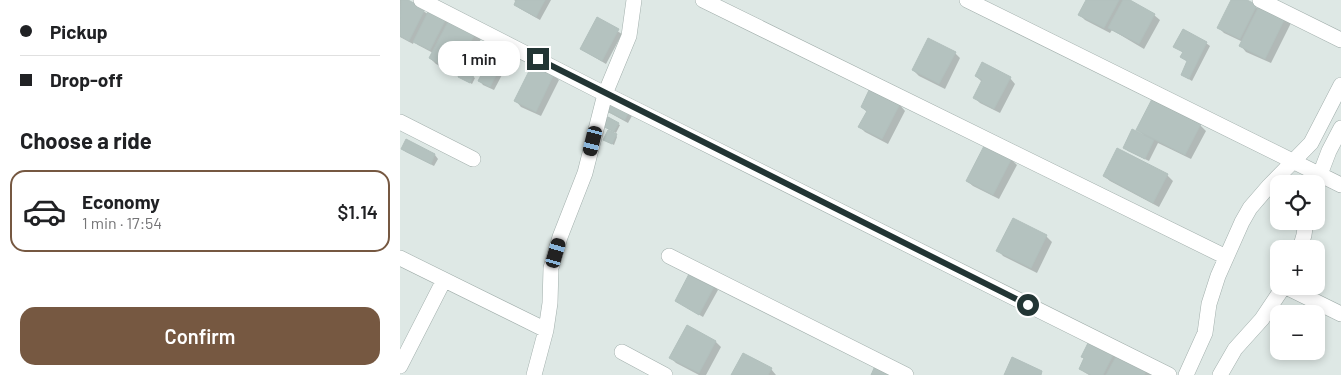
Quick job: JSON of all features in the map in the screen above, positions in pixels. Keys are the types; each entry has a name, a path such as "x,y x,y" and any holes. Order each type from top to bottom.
{"street":[{"path":"422,0 605,94 1169,375"},
{"path":"534,375 546,330 552,268 560,237 585,173 605,94 629,36 634,0"},
{"path":"703,0 1226,257"},
{"path":"967,0 1293,161 1311,175"},
{"path":"1260,0 1341,40"},
{"path":"1186,375 1204,333 1209,304 1231,243 1250,208 1311,142 1341,85"},
{"path":"400,122 473,159"},
{"path":"1320,175 1341,128"},
{"path":"1325,182 1341,185"},
{"path":"668,256 906,375"},
{"path":"400,258 546,330"},
{"path":"400,366 444,280"},
{"path":"1220,375 1235,349 1262,319 1278,295"},
{"path":"1302,295 1341,314"},
{"path":"622,352 665,375"}],"building":[{"path":"401,0 408,0 425,9 409,41 400,36"},
{"path":"516,0 545,0 536,17 514,5"},
{"path":"1086,0 1119,0 1104,28 1078,15"},
{"path":"1123,0 1130,0 1155,14 1139,44 1108,28"},
{"path":"1231,0 1247,0 1257,5 1240,39 1217,28"},
{"path":"1260,4 1286,16 1265,59 1239,46"},
{"path":"430,8 447,17 430,50 413,42"},
{"path":"451,16 477,30 455,73 429,58"},
{"path":"597,17 619,29 602,61 580,49"},
{"path":"1183,29 1207,42 1189,79 1181,75 1187,61 1180,57 1183,52 1173,47"},
{"path":"928,38 956,52 939,84 912,70"},
{"path":"497,45 509,51 490,87 478,81"},
{"path":"982,62 1011,77 994,109 973,98 982,80 975,76"},
{"path":"533,63 554,74 536,112 514,101"},
{"path":"462,69 474,75 470,83 458,77"},
{"path":"870,88 900,104 882,139 858,127 867,111 861,107"},
{"path":"608,98 630,109 625,120 603,109"},
{"path":"1152,99 1201,124 1185,155 1136,130"},
{"path":"608,117 619,123 614,132 603,126"},
{"path":"1132,129 1154,140 1145,159 1123,148"},
{"path":"608,130 617,134 612,144 603,140"},
{"path":"406,139 435,154 431,164 401,149"},
{"path":"985,144 1012,158 993,195 966,181"},
{"path":"1117,148 1168,174 1153,203 1103,176"},
{"path":"1013,218 1047,235 1031,268 996,251"},
{"path":"690,272 715,285 699,315 675,301"},
{"path":"687,325 716,341 699,373 669,358"},
{"path":"1090,339 1115,351 1103,375 1091,375 1079,369 1084,358 1081,357"},
{"path":"743,353 772,368 768,375 731,375"},
{"path":"1118,353 1148,369 1144,375 1106,375"},
{"path":"1012,357 1042,371 1041,375 1004,375"},
{"path":"875,366 895,375 871,375"}],"route":[{"path":"538,59 1028,305"}]}
